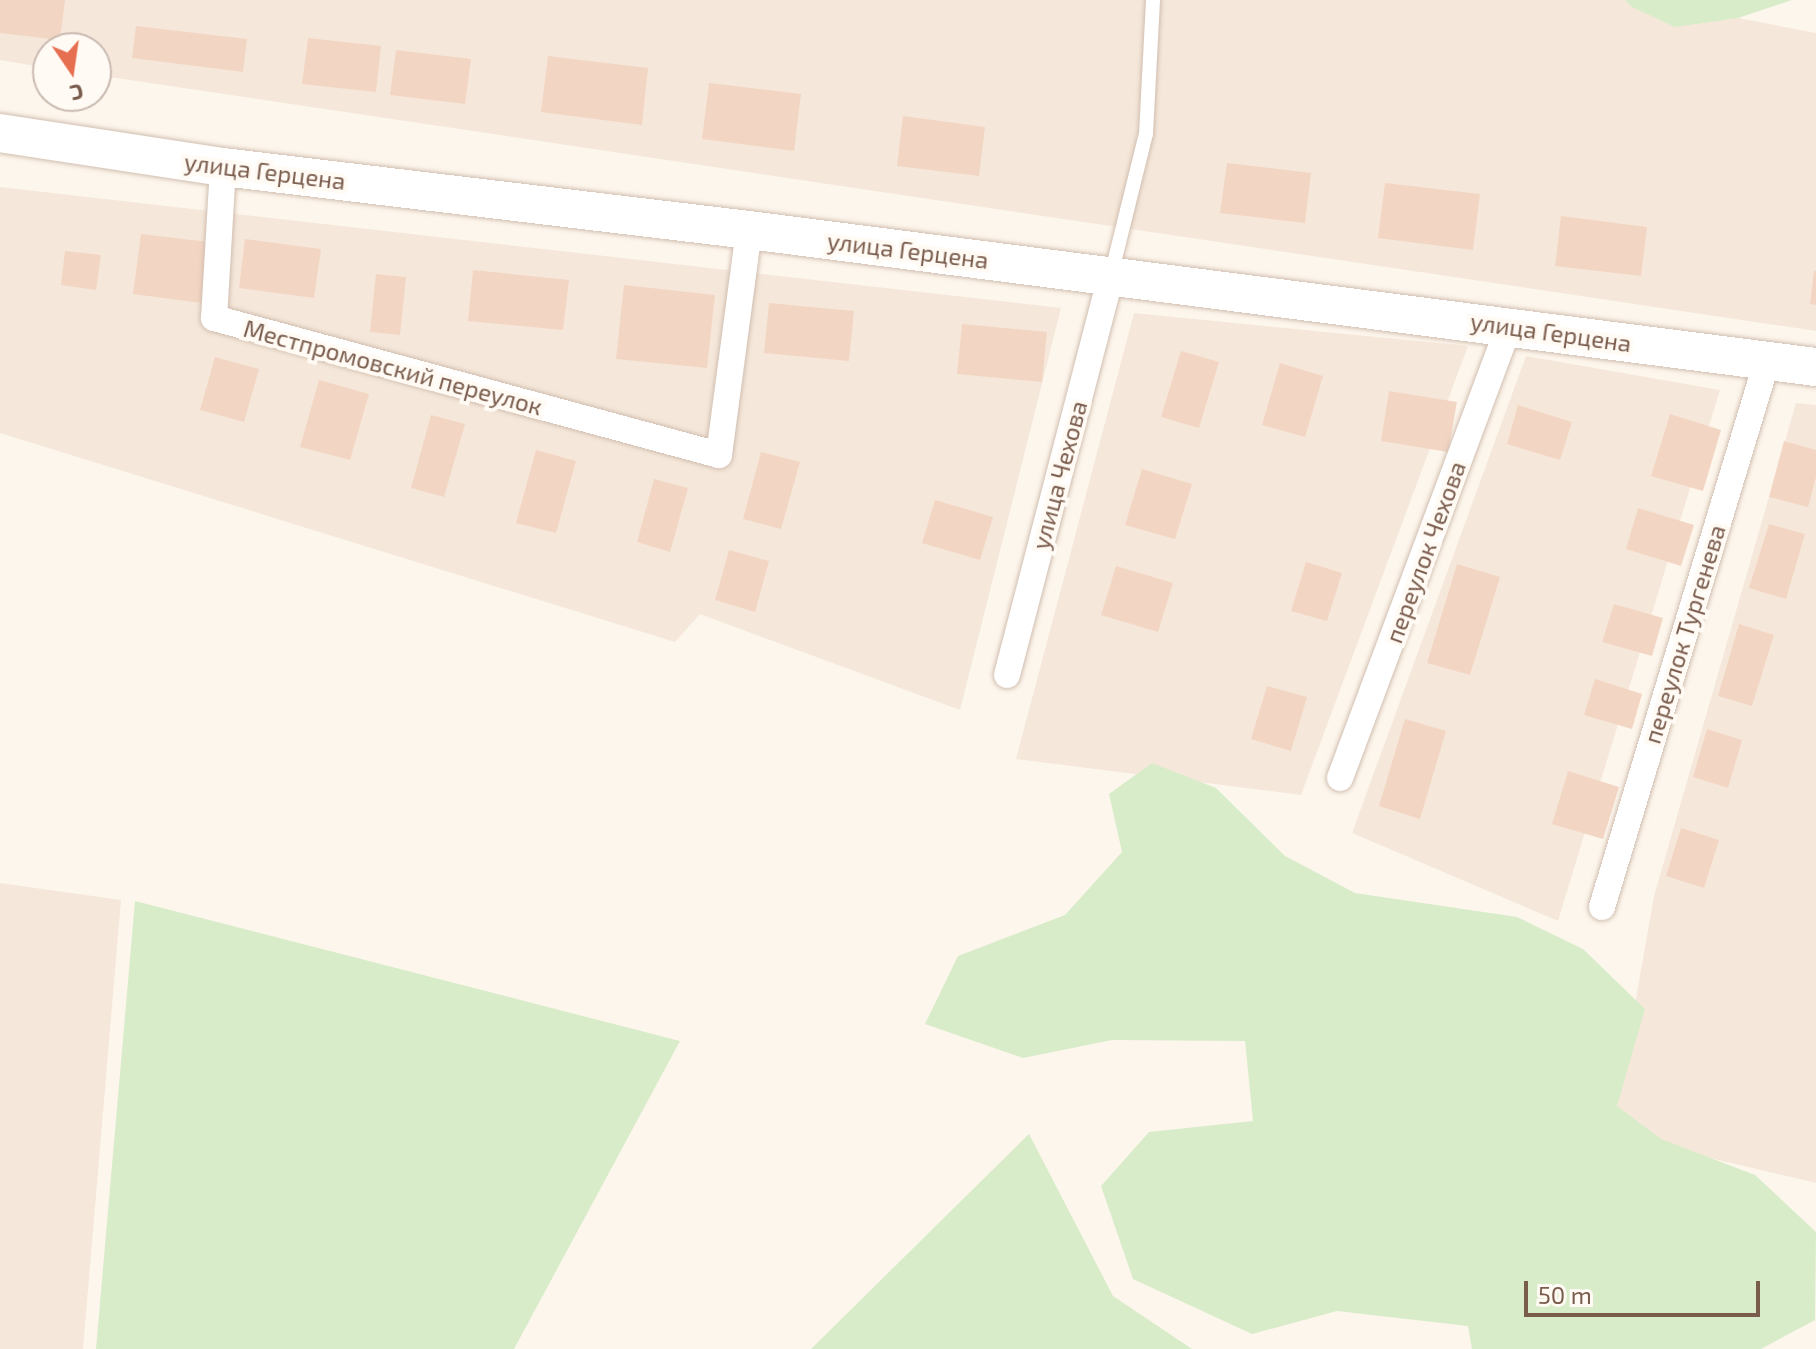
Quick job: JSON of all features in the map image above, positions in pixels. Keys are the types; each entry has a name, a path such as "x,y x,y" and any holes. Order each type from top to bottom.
{"street":[{"name":"улица Герцена","path":"0,133 223,167 749,230 1816,367"},
{"name":"Местпромовский переулок","path":"223,167 214,318 719,455 749,230"},
{"name":"улица Чехова","path":"1007,675 1111,276"},
{"name":"переулок Чехова","path":"1340,778 1509,326"},
{"name":"переулок Тургенева","path":"1602,907 1767,361"}],"lane":[{"path":"1111,276 1146,134 1153,0"}],"shaded area":[{"path":"0,0 1645,0 1816,33 1816,331 112,77 112,32 32,32 32,65 0,60"},
{"path":"0,187 1061,308 960,710 700,614 675,642 0,433"},
{"path":"1134,313 1468,346 1301,795 1016,759"},
{"path":"1526,356 1720,390 1558,921 1352,833"},
{"path":"1796,403 1816,405 1816,1183 1612,1135 1654,896"},
{"path":"0,883 121,900 83,1349 0,1349"}],"green space":[{"path":"1625,0 1792,0 1738,18 1675,27 1632,7"},
{"path":"1152,763 1216,788 1285,856 1355,893 1517,917 1583,949 1645,1009 1617,1106 1661,1139 1755,1175 1816,1232 1815,1320 1761,1349 1472,1349 1468,1326 1337,1311 1252,1334 1133,1279 1101,1186 1149,1132 1253,1121 1245,1041 1112,1040 1023,1058 925,1024 958,956 1065,915 1122,852 1109,794"},
{"path":"135,901 680,1041 514,1349 96,1349"},
{"path":"1029,1134 1113,1296 1192,1349 811,1349"}],"building":[{"path":"0,0 65,0 61,32 32,32 32,37 0,33"},
{"path":"136,26 247,39 243,72 132,58"},
{"path":"308,38 381,46 376,92 302,84"},
{"path":"396,50 471,59 465,104 390,95"},
{"path":"548,56 648,68 642,125 541,112"},
{"path":"709,83 801,94 794,151 702,139"},
{"path":"903,116 985,127 979,176 897,166"},
{"path":"1227,163 1311,173 1305,223 1220,213"},
{"path":"1385,183 1480,194 1473,250 1378,238"},
{"path":"1561,216 1647,227 1641,276 1555,266"},
{"path":"141,234 209,242 201,303 133,294"},
{"path":"245,239 321,249 314,298 239,288"},
{"path":"65,251 101,255 96,290 61,285"},
{"path":"473,270 569,280 563,330 468,321"},
{"path":"1816,271 1816,305 1810,304"},
{"path":"376,274 406,277 400,335 370,332"},
{"path":"624,285 715,295 707,368 616,359"},
{"path":"769,303 854,311 849,361 764,353"},
{"path":"962,324 1047,332 1042,382 957,374"},
{"path":"1181,351 1219,362 1199,428 1161,417"},
{"path":"215,357 259,369 244,422 200,410"},
{"path":"1280,363 1323,376 1305,437 1262,425"},
{"path":"319,380 369,394 350,460 300,447"},
{"path":"1389,391 1457,402 1448,452 1381,441"},
{"path":"1518,405 1572,422 1560,460 1507,444"},
{"path":"1670,414 1721,430 1703,491 1651,476"},
{"path":"431,415 465,424 444,497 411,488"},
{"path":"1784,441 1816,450 1816,477 1808,507 1769,497"},
{"path":"536,450 576,461 556,533 516,523"},
{"path":"761,452 800,462 781,529 743,519"},
{"path":"1142,469 1192,484 1175,539 1125,525"},
{"path":"654,479 688,488 670,552 637,542"},
{"path":"935,500 993,517 980,560 922,543"},
{"path":"1638,508 1694,525 1681,566 1626,549"},
{"path":"1769,524 1805,534 1786,599 1749,588"},
{"path":"729,550 769,561 755,612 715,600"},
{"path":"1306,562 1342,573 1327,621 1291,611"},
{"path":"1457,564 1500,577 1470,675 1427,663"},
{"path":"1116,566 1173,583 1158,632 1101,615"},
{"path":"1614,604 1663,618 1652,656 1602,642"},
{"path":"1739,624 1774,635 1752,706 1718,696"},
{"path":"1595,679 1642,694 1632,729 1584,715"},
{"path":"1267,686 1307,697 1291,751 1251,739"},
{"path":"1405,719 1446,731 1420,819 1379,806"},
{"path":"1707,729 1742,740 1728,788 1693,777"},
{"path":"1568,771 1619,787 1603,839 1552,824"},
{"path":"1681,828 1719,840 1704,888 1666,876"}]}
